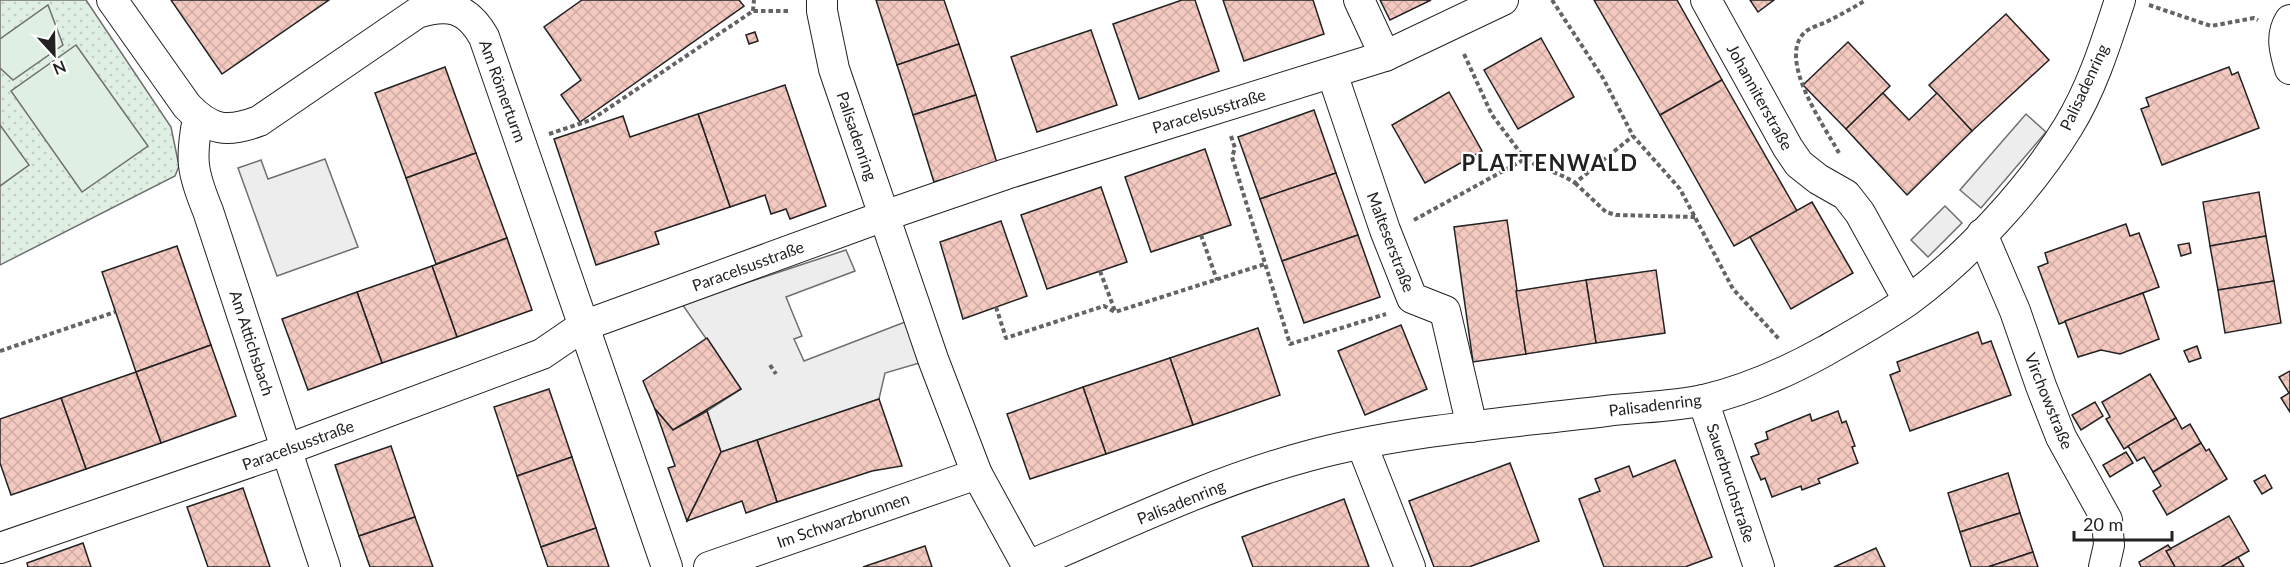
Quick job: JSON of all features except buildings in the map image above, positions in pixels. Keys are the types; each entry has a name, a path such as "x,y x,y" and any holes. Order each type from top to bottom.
{"street":[{"name":"Am Römerturm","path":"112,0 187,106 198,118 228,130 259,121 417,13 433,8 450,8 465,14 476,22 484,37 667,567"},
{"path":"1359,0 1386,56"},
{"name":"Paracelsusstraße","path":"0,548 288,449 542,354 583,326 884,216 1006,174 1386,56 1503,0"},
{"name":"Johanniterstraße","path":"1706,0 1782,138 1799,164 1818,179 1846,195 1860,213 1908,300"},
{"name":"Palisadenring","path":"822,5 834,69 926,338 977,474 1028,567 1206,490 1308,456 1472,427 1703,400 1758,383 1802,363 1877,321 1931,282 1982,234 2031,181 2069,125 2132,2"},
{"path":"2287,25 2284,48 2290,69"},
{"name":"Malteserstraße","path":"1332,73 1385,230 1412,298 1445,311 1472,427"},
{"name":"Am Attichsbach","path":"198,118 192,154 196,183 208,211 288,449 325,567"},
{"name":"Virchowstraße","path":"1982,234 2015,311 2061,437 2106,520 2109,545 2104,567"},
{"name":"Sauerbruchstraße","path":"1703,400 1759,567"},
{"path":"1362,445 1410,567"},
{"name":"Im Schwarzbrunnen","path":"709,567 977,474"}],"path":[{"path":"753,11 754,0"},
{"path":"1552,0 1603,78 1633,136 1680,189 1733,289 1802,363"},
{"path":"1846,195 1853,186 1854,180 1800,81 1796,62 1797,52 1798,43 1806,32 1866,0"},
{"path":"2132,2 2211,26 2254,18 2287,25"},
{"path":"521,143 591,120 753,11 822,5"},
{"path":"1451,26 1492,115 1525,159 1540,168 1564,175 1606,212 1616,215 1695,217"},
{"path":"1222,106 1235,148 1232,157 1290,344 1389,313"},
{"path":"1575,183 1633,136"},
{"path":"1385,230 1421,217 1525,159"},
{"path":"1201,235 1217,280"},
{"path":"996,307 1006,338 1104,306 1115,312 1265,264"},
{"path":"1100,271 1115,312"},
{"path":"0,351 115,312"},
{"path":"770,365 776,374"}],"green space":[{"path":"0,0 86,0 171,127 179,166 175,176 0,265"},
{"path":"48,5 63,45 13,80 0,68 0,39"},
{"path":"76,45 148,146 82,192 11,91"},
{"path":"0,125 29,165 0,186"}],"shaded area":[{"path":"2026,114 2046,132 1981,208 1960,190"},
{"path":"325,159 358,247 277,276 238,168 261,160 268,179"},
{"path":"1945,206 1962,223 1928,257 1911,240"},
{"path":"846,250 855,271 786,297 802,336 794,339 804,361 918,317 933,359 885,373 879,399 721,452 707,411 741,389 682,304"}],"district":[{"name":"PLATTENWALD","path":"1550,163"}]}
